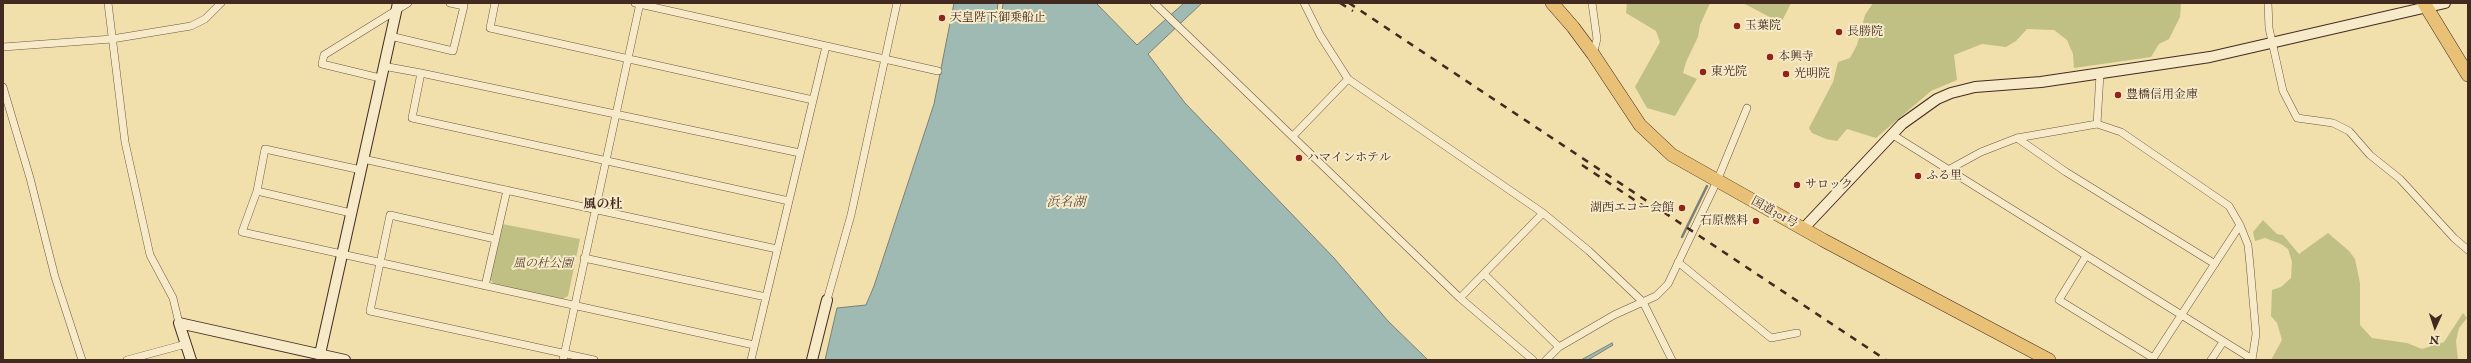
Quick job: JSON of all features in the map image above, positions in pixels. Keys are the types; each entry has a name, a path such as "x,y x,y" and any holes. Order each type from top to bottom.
{"highway":[{"name":"国道301号","path":"1552,3 1574,27 1640,125 1655,142 1672,155 1803,229 2049,360"},
{"path":"2426,5 2468,75"}],"street":[{"path":"108,3 125,142 150,255 173,298 179,323 191,360"},
{"path":"3,47 112,39 191,26 205,19 221,3"},
{"path":"380,78 322,64 324,55 397,6 408,3"},
{"path":"390,36 453,51 464,6 450,3"},
{"path":"495,3 490,28 813,100"},
{"path":"563,357 628,58 638,3 938,71"},
{"path":"812,360 851,215 897,3"},
{"path":"1154,3 1460,298 1533,360"},
{"path":"1304,3 1320,35 1348,79 1543,213 1643,302 1672,360"},
{"path":"1592,3 1597,39 1593,54"},
{"path":"2268,3 2272,44 2283,90 2297,118 2333,123 2350,131 2370,155 2400,180 2454,238 2468,250"},
{"path":"1803,229 1912,115 1952,93 1975,87 2042,82 2203,59 2272,44 2426,5 2445,3"},
{"path":"320,357 397,6"},
{"path":"751,360 826,46"},
{"path":"383,66 616,112 800,153"},
{"path":"421,73 412,118 789,201"},
{"path":"2097,124 2100,74"},
{"path":"1293,136 1348,79"},
{"path":"3,87 30,178 55,277 82,360"},
{"path":"1546,360 1560,347 1614,315 1656,296 1668,284 1718,181 1747,108"},
{"path":"1893,135 1948,170 2252,360 2256,334 2250,265 2248,245 2240,225 2229,206 2121,132 2097,124 2018,138 1981,152 1948,170"},
{"path":"2018,138 2066,172 2215,264"},
{"path":"360,170 265,149 256,191 242,232 754,345"},
{"path":"363,159 777,249"},
{"path":"485,286 507,190"},
{"path":"256,191 351,213"},
{"path":"1460,298 1543,213"},
{"path":"495,239 390,215 370,310 563,357 594,360"},
{"path":"2086,256 2059,300 2152,359 2240,225"},
{"path":"584,258 766,297"},
{"path":"1678,262 1771,338 1797,333"},
{"path":"1484,274 1560,347"},
{"path":"179,323 320,357 345,360"},
{"path":"2211,360 2223,342"},
{"path":"127,360 186,344"}],"green space":[{"path":"1627,3 1710,3 1700,25 1698,37 1686,62 1683,73 1697,79 1675,116 1647,108 1635,87 1660,42 1656,31 1626,13"},
{"path":"1743,3 1791,3 1781,23"},
{"path":"1873,3 2181,3 2180,17 2169,39 2159,44 2151,57 2074,68 2073,54 2067,40 2054,30 2027,29 2016,41 2006,47 1982,44 1954,55 1957,80 1931,91 1876,138 1847,129 1837,141 1826,139 1812,133 1809,128 1833,82 1838,62 1850,58 1857,45 1865,15"},
{"path":"2263,220 2277,234 2283,235 2299,254 2328,233 2349,251 2355,259 2360,283 2360,325 2372,338 2407,343 2422,349 2444,342 2463,313 2467,318 2459,328 2456,341 2458,360 2271,360 2282,340 2277,323 2271,316 2272,290 2281,287 2291,278 2292,262 2288,249 2281,244 2265,238 2255,241 2253,232"},
{"name":"風の杜公園","path":"502,224 580,239 568,296 563,299 495,285 490,279"}],"water":[{"name":"浜名湖","path":"954,3 998,3 997,12 1002,13 1003,3 1096,3 1137,45 1184,3 1202,3 1148,54 1185,103 1334,258 1388,321 1428,360 825,360 837,308 866,305 874,286 934,104"},
{"path":"1612,343 1613,345 1588,360 1581,360"}],"waterway":[{"path":"1682,237 1707,186"}],"railway":[{"path":"1340,3 1353,11"},
{"path":"1349,3 1886,360"},
{"path":"1582,165 1648,209"}],"place":[{"name":"天皇陛下御乗船止","path":"942,18"},
{"name":"玉葉院","path":"1737,26"},
{"name":"長勝院","path":"1839,32"},
{"name":"本興寺","path":"1770,57"},
{"name":"東光院","path":"1703,72"},
{"name":"光明院","path":"1786,74"},
{"name":"豊橋信用金庫","path":"2118,95"},
{"name":"ハマインホテル","path":"1299,158"},
{"name":"ふる里","path":"1918,176"},
{"name":"サロック","path":"1797,185"},
{"name":"湖西エコー会館","path":"1682,208"},
{"name":"石原燃料","path":"1756,221"}],"district":[{"name":"風の杜","path":"603,205"}]}
